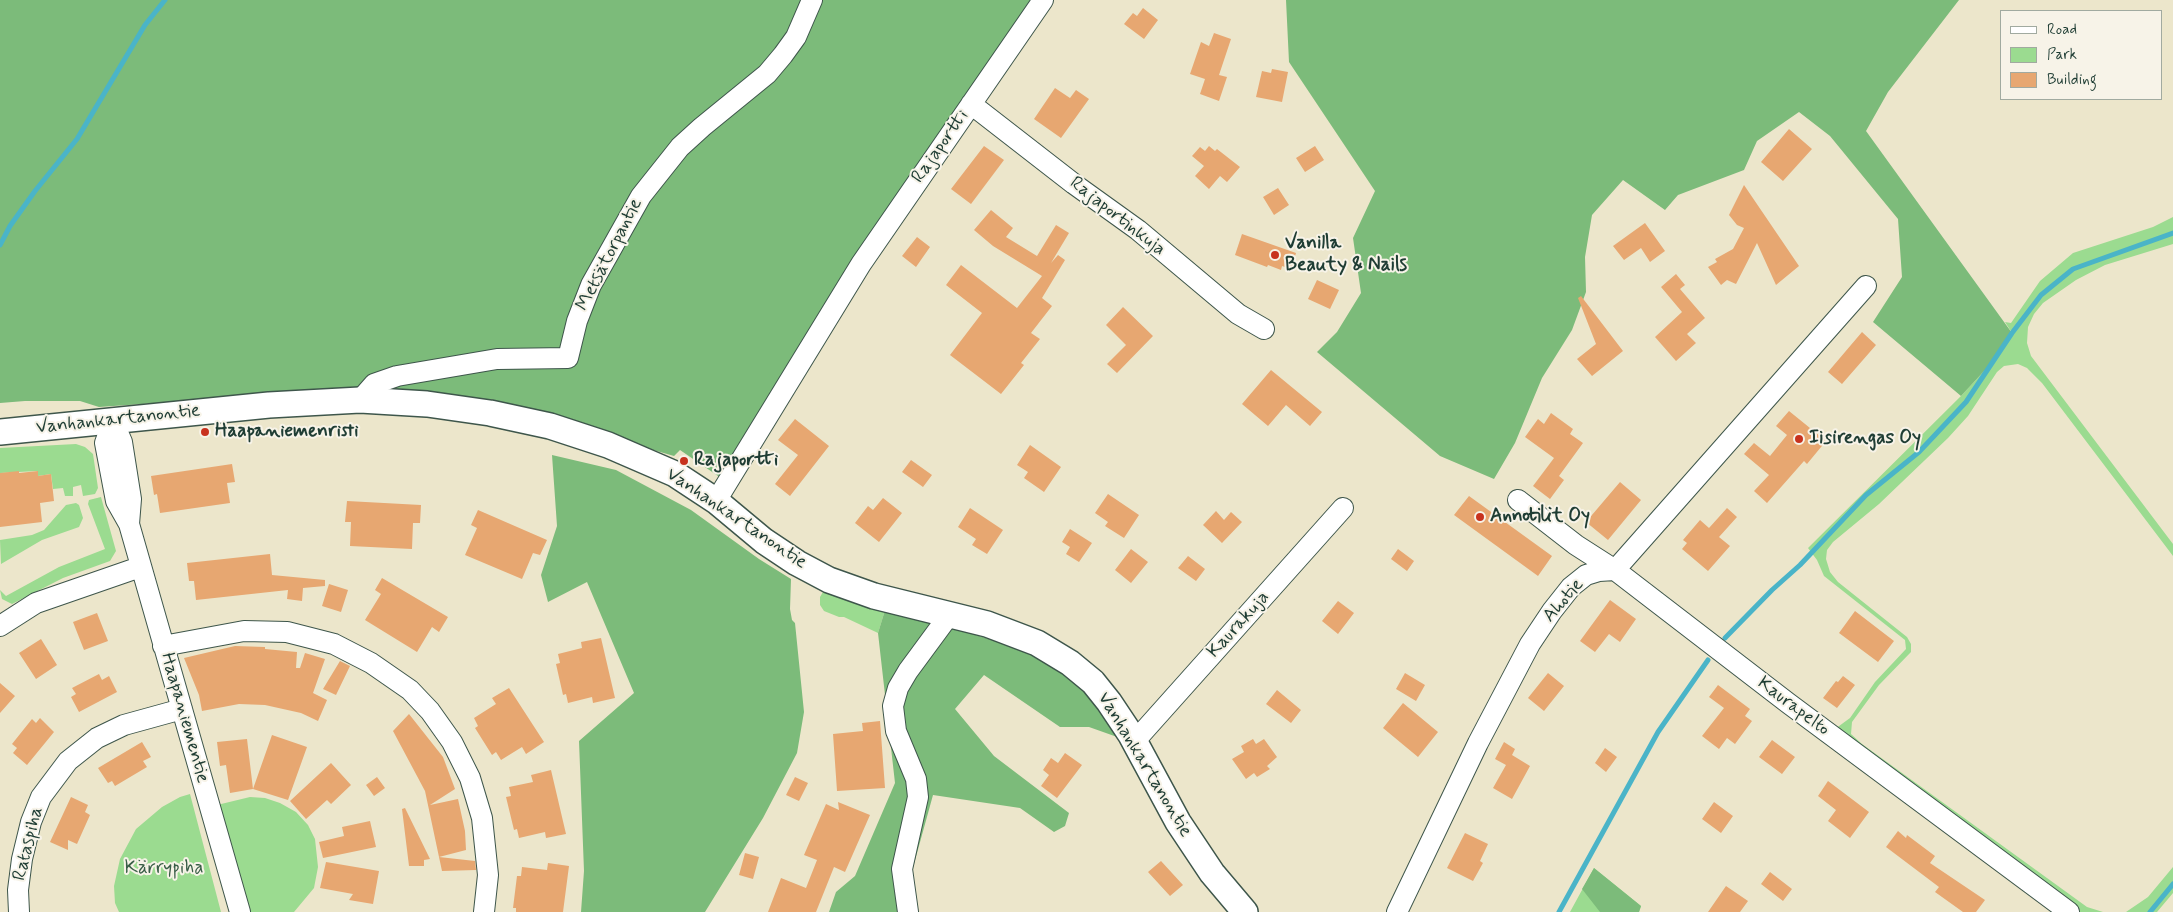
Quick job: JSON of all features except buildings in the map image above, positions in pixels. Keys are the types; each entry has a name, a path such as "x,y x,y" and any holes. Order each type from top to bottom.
{"street":[{"name":"Metsätorpantie","path":"360,400 374,384 397,376 497,359 568,358 577,320 591,286 640,196 680,147 702,126 767,74 796,37 812,0"},
{"name":"Rajaportti","path":"716,502 845,289 1043,0"},
{"name":"Rajaportinkuja","path":"971,104 1138,230 1238,314 1264,329"},
{"path":"1614,570 1866,286"},
{"name":"Vanhankartanontie","path":"0,432 288,403 360,400 427,404 490,413 550,426 608,445 674,474 716,502 764,541 797,564 829,580 874,596 987,624 1037,643 1070,662 1093,682 1109,702 1134,742 1178,822 1212,873 1245,912"},
{"name":"Haapaniementie","path":"113,422 105,443 116,501 129,524 240,912"},
{"name":"Kaurapelto","path":"1518,500 2069,912"},
{"name":"Kaurakuja","path":"1134,742 1344,508"},
{"path":"1571,587 1577,564 1576,545"},
{"path":"0,626 36,603 140,567"},
{"name":"Ahotie","path":"1397,912 1478,743 1530,644 1571,587 1586,575 1599,570 1614,570"},
{"path":"908,912 902,869 918,797 916,779 896,731 893,706 898,688 908,671 950,614"},
{"path":"163,646 244,631 287,632 334,644 385,672 410,690 430,711 446,734 470,778 482,818 488,875 484,912"},
{"name":"Rataspiha","path":"19,912 18,890 22,859 31,822 41,797 68,761 97,738 124,725 182,709"}],"green space":[{"path":"0,0 1035,0 721,478 680,450 674,456 636,445 286,394 99,407 80,401 0,403"},
{"path":"1286,0 1959,0 1888,92 1866,131 2012,333 1999,355 1961,396 1873,322 1902,277 1898,219 1830,136 1799,112 1757,141 1744,170 1678,195 1665,210 1623,180 1592,215 1585,257 1586,292 1572,330 1542,378 1515,443 1494,479 1440,456 1317,352 1337,332 1361,293 1353,238 1375,191 1289,62"},
{"path":"2173,217 2173,244 2105,265 2076,280 2043,303 2034,314 2028,327 2027,343 2031,356 2173,544 2173,556 2042,383 2027,368 2018,364 2004,366 1997,372 1968,416 1948,438 1879,504 1833,542 1827,550 1826,559 1830,572 1838,582 1907,637 1911,644 1911,652 1879,685 1852,722 1851,734 1862,744 2087,907 2103,912 2080,912 1839,735 1835,729 1850,718 1875,682 1906,649 1905,640 1824,576 1817,560 1808,548 1961,396 1999,355 2012,333 2005,322 2011,323 2040,281 2073,253 2153,227"},
{"path":"76,444 85,447 93,454 98,488 95,494 83,496 81,485 73,487 73,496 65,496 63,488 53,489 51,474 38,476 37,471 0,473 0,448"},
{"path":"552,455 616,470 691,510 759,559 791,579 790,609 792,620 795,623 804,712 797,753 763,818 705,912 581,912 584,871 579,741 634,693 587,582 548,602 541,575 557,526"},
{"path":"101,497 116,551 110,561 63,578 12,604 2,599 0,590 6,596 59,567 105,549 88,504 89,500"},
{"path":"76,503 79,505 83,518 79,527 42,540 1,564 0,540 32,535 44,530 66,505"},
{"path":"832,589 886,607 878,633 844,617 824,611 820,605 820,597 823,592"},
{"path":"886,607 1034,653 1083,687 1120,738 1089,727 1060,727 984,675 955,709 994,756 1069,813 1065,826 1054,832 1020,808 933,795 909,882 911,912 829,912 836,892 855,876 895,783 878,633"},
{"name":"Kärrypiha","path":"190,794 221,912 119,912 115,903 114,886 120,859 136,829 162,807"},
{"path":"250,797 265,798 280,803 296,812 308,825 315,839 318,867 314,888 294,912 247,912 217,805"},
{"path":"2173,867 2173,893 2157,912 2126,912 2148,897"},
{"path":"1594,868 1641,906 1639,912 1570,912"},
{"path":"1594,868 1641,906 1639,912 1600,912 1582,889"}],"waterway":[{"path":"0,245 10,226 35,191 77,139 145,25 165,0"},
{"path":"1725,638 1772,590 1800,565 1866,495 1919,452 1966,402 2012,333 2041,295 2073,269 2173,233"},
{"path":"1559,912 1658,732 1708,660"},
{"path":"2150,912 2173,884"}],"place":[{"name":"Vanilla Beauty & Nails","path":"1275,255"},
{"name":"Haapaniemenristi","path":"205,432"},
{"name":"Iisirengas Oy","path":"1799,439"},
{"name":"Rajaportti","path":"684,461"},
{"name":"Annotilit Oy","path":"1480,517"}]}
